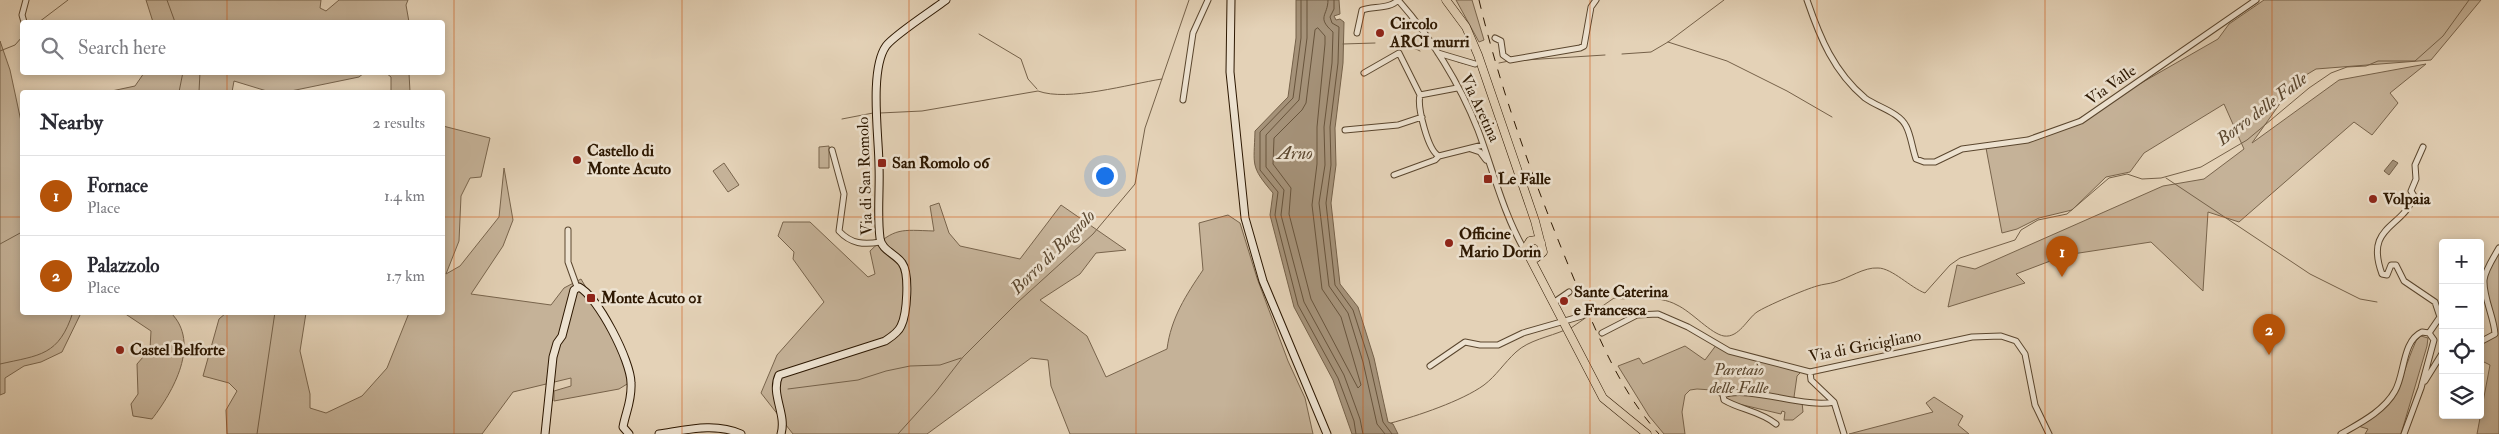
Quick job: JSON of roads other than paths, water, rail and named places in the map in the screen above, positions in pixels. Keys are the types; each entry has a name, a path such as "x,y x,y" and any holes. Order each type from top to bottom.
{"main road":[{"path":"1448,0 1459,16 1478,55 1535,221 1543,249 1537,273"},
{"path":"1535,221 1535,233 1527,254 1536,258 1540,256"},
{"path":"1531,241 1541,243"},
{"name":"Via Aretina","path":"1527,254 1554,306 1565,320 1573,344 1603,398 1647,434"}],"street":[{"path":"24,20 22,14 26,0"},
{"name":"Via di San Romolo","path":"781,434 783,421 776,390 779,375 885,341 895,334 902,325 906,271 902,262 880,242 880,163 875,116 882,53 887,45 946,0"},
{"path":"1183,100 1192,33 1208,0"},
{"path":"1231,0 1230,72 1245,218 1263,281 1327,434"},
{"path":"1357,33 1362,10 1394,4 1398,0"},
{"name":"Via Aretina","path":"1398,0 1438,53 1457,88 1483,145 1518,238 1527,254"},
{"path":"1495,38 1501,41 1503,55 1510,60 1580,48 1584,46 1591,7 1596,0"},
{"name":"Via Valle","path":"1806,0 1819,36 1838,70 1867,99 1902,120 1907,126 1916,159 1924,162 1935,162 1962,149 2028,140 2080,121 2256,0"},
{"path":"1364,73 1399,53 1420,95 1422,117 1432,150 1439,156"},
{"path":"1438,53 1475,64"},
{"path":"1420,95 1457,88"},
{"path":"1345,130 1398,125 1422,117"},
{"path":"1394,175 1435,160 1439,156 1483,145"},
{"path":"2423,147 2415,165 2416,179 2411,191 2414,196 2411,205 2382,232 2377,261 2382,274 2387,275 2391,265 2396,265 2404,281 2436,302 2440,317 2429,333"},
{"path":"1471,149 1480,152 1489,164"},
{"path":"832,150 844,194 839,231 853,242 871,244 880,242"},
{"path":"568,230 568,262 577,287 582,289 598,309 624,352 632,381 630,409 626,415 623,428 629,434"},
{"path":"1518,238 1522,241 1531,241"},
{"path":"2484,340 2495,334 2494,318 2484,279 2499,248"},
{"path":"545,434 553,357 557,343 562,336 574,290 577,287"},
{"path":"1554,306 1569,292"},
{"name":"Via di Gricigliano","path":"1602,333 1636,315 1658,314 1688,326 1729,351 1810,372 1972,337 1992,335 2009,338 2021,346 2025,354 2036,405 2049,434"},
{"path":"1430,366 1465,342 1480,345 1498,345 1523,333 1582,316"},
{"path":"2341,434 2383,406 2395,391 2413,340 2422,332 2429,333 2434,340 2421,388 2404,434"},
{"path":"2421,388 2439,359"},
{"path":"1810,372 1811,380 1834,402 1844,434"},
{"path":"1776,424 1754,410 1730,404 1724,400 1723,395 1740,394 1815,403 1834,402"},
{"path":"659,434 705,427 727,429 741,434"}],"water":[{"name":"Arno","path":"1296,0 1339,0 1340,14 1334,16 1336,20 1340,19 1344,22 1343,63 1335,128 1336,165 1331,203 1340,284 1358,307 1374,358 1388,422 1393,424 1398,434 1352,434 1333,380 1294,307 1270,215 1273,193 1260,177 1255,165 1255,131 1288,97 1296,38"},
{"path":"2393,160 2398,163 2389,175 2384,171"}],"waterway":[{"path":"42,20 68,0"},
{"path":"167,0 174,20"},
{"name":"Borro di Bagnolo","path":"898,434 935,393 963,357 1018,302 1093,234 1135,184 1145,128 1189,0"},
{"path":"1622,54 1651,52 1668,42 1724,0"},
{"name":"Borro delle Falle","path":"1571,328 1614,298 1654,299 1677,305 1713,331 1729,336 1738,331 1753,315 1769,306 1819,285 1835,282 1873,268 1889,271 1925,293 1950,265 1960,258 2015,240 2021,230 2038,220 2067,214 2109,178 2127,174 2142,179 2161,178 2201,167 2247,140 2309,88 2331,73 2347,67 2366,66 2378,61 2415,61 2443,36 2469,0"},
{"path":"979,34 1021,59 1028,79 1037,89"},
{"path":"0,51 15,45 20,39"},
{"path":"1668,42 1727,61 1787,91 1832,117"},
{"path":"1343,44 1375,43"},
{"path":"1396,43 1408,45 1420,51"},
{"path":"1525,60 1605,55"},
{"path":"1499,63 1509,61"},
{"path":"1458,62 1474,66"},
{"path":"179,90 182,75"},
{"path":"199,90 200,75"},
{"path":"880,113 922,111 1038,91 1051,94 1099,91 1162,79"},
{"path":"842,119 873,113"},
{"path":"2166,178 2310,274 2360,299 2377,302"},
{"path":"0,244 20,233"},
{"path":"0,364 46,351 61,337 72,315"},
{"path":"257,434 275,315"},
{"name":"Borro delle Falle","path":"1391,423 1464,397 1484,385 1521,348 1565,330"},
{"path":"788,389 858,380 886,371 910,366 940,365 961,358"}],"railway":[{"path":"1479,0 1509,106 1546,210 1574,279 1610,360 1632,399 1659,434"}],"place":[{"name":"Circolo ARCI murri","path":"1380,33"},
{"name":"Castello di Monte Acuto","path":"577,160"},
{"name":"San Romolo 06","path":"882,163"},
{"name":"Le Falle","path":"1488,179"},
{"name":"Volpaia","path":"2373,199"},
{"name":"Officine Mario Dorin","path":"1449,243"},
{"name":"Fornace","path":"2062,277"},
{"name":"Monte Acuto 01","path":"591,298"},
{"name":"Sante Caterina e Francesca","path":"1564,301"},
{"name":"Castel Belforte","path":"120,350"},
{"name":"Palazzolo","path":"2269,355"}],"park label":[{"name":"Paretaio delle Falle","path":"1739,379"}]}
